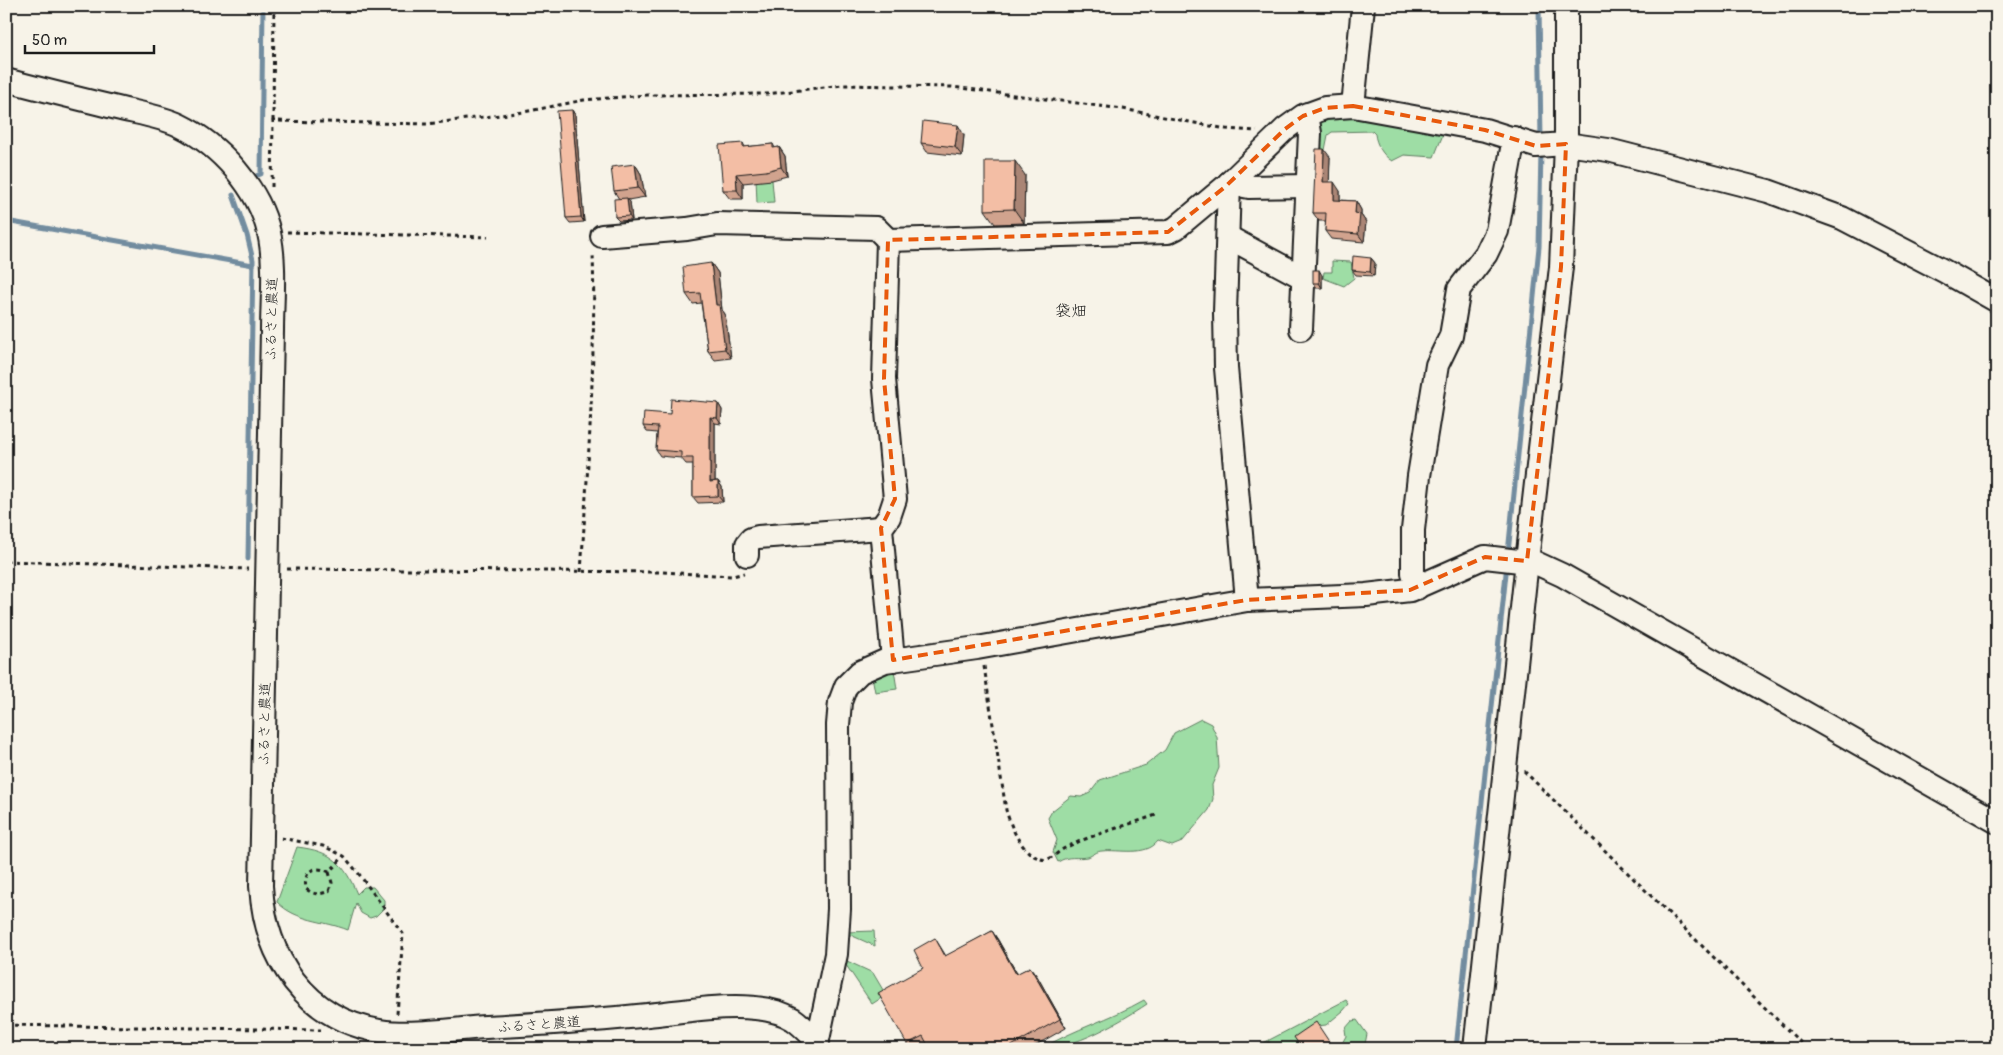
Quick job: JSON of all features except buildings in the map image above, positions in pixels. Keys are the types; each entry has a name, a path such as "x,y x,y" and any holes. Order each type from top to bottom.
{"street":[{"path":"1353,106 1363,6"},
{"path":"1475,1049 1506,754 1515,560 1561,267 1550,145 1566,6"},
{"name":"ふるさと農道","path":"6,80 160,118 189,130 208,142 240,175 266,224 272,253 262,904 270,937 286,970 309,997 351,1022 371,1029 396,1032 519,1025 732,1008 756,1008 783,1014 794,1020 817,1046"},
{"path":"888,240 1168,232 1176,228 1229,183 1285,129 1307,114 1325,108 1353,106 1453,123 1550,145 1608,150 1768,191 1842,218 1997,301"},
{"path":"1301,329 1310,126 1307,114"},
{"path":"1417,588 1413,573 1413,530 1419,476 1437,365 1452,336 1459,289 1486,254 1497,231 1514,138"},
{"path":"1229,183 1250,187 1307,186"},
{"path":"1229,183 1226,368 1247,600"},
{"path":"602,236 726,224 876,228 888,240 884,380 895,499 889,517 881,528 893,660"},
{"path":"1228,237 1304,278"},
{"path":"747,555 747,544 751,539 758,537 881,528"},
{"path":"817,1046 836,954 840,909 838,725 840,702 846,686 860,672 885,661 981,648 1247,600 1366,595 1417,588 1475,560 1486,557 1515,560 1545,567 1562,576 1997,822"}],"path":[{"path":"274,6 272,201 266,224 488,237"},
{"path":"273,121 427,124 524,112 584,100 647,95 767,94 842,85 952,87 1123,109 1226,129 1259,131 1285,129"},
{"path":"581,572 594,334 592,245 593,240 602,236"},
{"path":"6,561 267,569 581,572 740,576 744,573 747,555"},
{"path":"981,648 1006,810 1012,832 1029,850 1040,859 1047,859 1064,848 1156,815"},
{"path":"1506,754 1807,1049"},
{"path":"263,836 309,842 344,856 403,934 396,1032"},
{"path":"329,872 344,856"},
{"path":"313,868 321,868 329,872 332,883 329,891 322,894 312,894 306,889 307,873 313,868"},
{"path":"6,1025 329,1030"}],"highlighted area":[{"path":"1353,106 1485,130 1536,146 1566,144 1561,267 1527,561 1485,557 1410,590 1247,600 893,660 881,528 895,499 884,379 888,240 1168,232 1225,187 1285,129 1303,116 1325,108"}],"green space":[{"path":"1351,116 1444,132 1434,157 1404,155 1392,161 1380,149 1375,134 1372,131 1332,132 1328,135 1324,155 1314,156 1316,127 1320,119"},
{"path":"756,178 772,180 774,202 757,203"},
{"path":"1332,261 1351,262 1354,278 1344,286 1323,278 1324,272 1332,272"},
{"path":"894,670 897,689 875,692 872,676"},
{"path":"1201,719 1211,724 1217,737 1219,768 1212,785 1213,799 1209,810 1182,842 1172,846 1158,841 1153,846 1139,851 1100,851 1088,857 1069,858 1058,862 1053,852 1057,840 1048,818 1052,811 1071,796 1081,797 1090,793 1100,780 1146,765 1165,750 1174,733"},
{"path":"297,847 328,855 342,867 357,894 364,887 373,887 384,900 384,908 376,916 370,918 361,913 356,903 348,930 302,917 285,909 277,902"},
{"path":"874,931 875,946 846,933 847,932"},
{"path":"847,961 873,973 886,995 872,1004 844,962"},
{"path":"1144,1000 1147,1004 1124,1019 1096,1033 1081,1040 1054,1048 1041,1049 1119,1013"},
{"path":"1346,1000 1349,1004 1343,1011 1326,1025 1317,1026 1302,1049 1252,1049"},
{"path":"1357,1020 1367,1034 1364,1049 1339,1049 1346,1036 1345,1029 1352,1021"}],"waterway":[{"path":"258,175 261,174 263,6"},
{"path":"1539,6 1541,140"},
{"path":"1508,553 1539,247 1541,151"},
{"path":"233,195 247,235 253,260 248,559"},
{"path":"6,221 253,265"},
{"path":"1456,1049 1507,564"}],"district":[{"name":"袋畑","path":"1071,310"}]}
